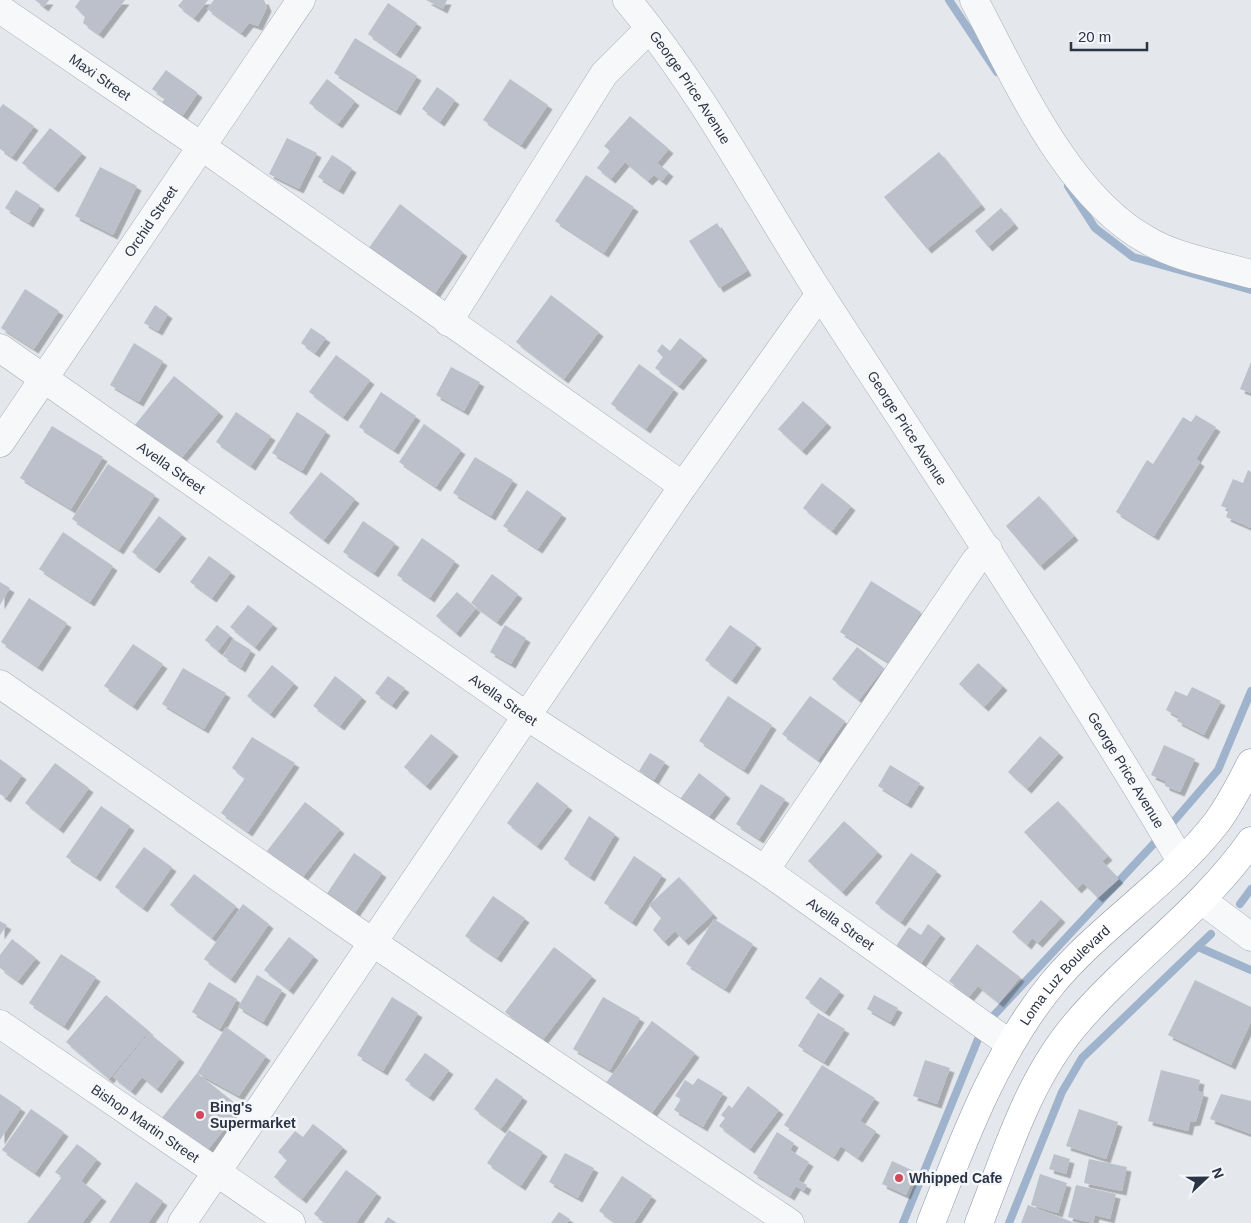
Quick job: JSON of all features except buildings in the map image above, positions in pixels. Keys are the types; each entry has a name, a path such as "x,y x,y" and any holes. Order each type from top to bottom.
{"highway":[{"name":"Loma Luz Boulevard","path":"931,1223 979,1109 1010,1044 1052,984 1084,949 1181,861 1217,822 1251,763"},
{"path":"979,1223 1028,1097 1052,1057 1075,1026 1102,997 1203,901 1251,842"}],"street":[{"name":"Orchid Street","path":"0,444 301,0"},
{"name":"George Price Avenue","path":"627,0 649,29 739,162 820,294 988,549 1181,861"},
{"path":"974,0 1036,114 1060,152 1101,207 1122,225 1148,241 1178,253 1251,274"},
{"name":"Maxi Street","path":"0,9 201,146 683,486"},
{"path":"448,322 604,74 649,29"},
{"path":"182,1223 372,942 528,718 683,486 820,294"},
{"name":"Avella Street","path":"0,348 528,718 765,870 1010,1044"},
{"path":"765,870 976,560 988,549"},
{"path":"0,684 372,942 790,1223"},
{"path":"1203,901 1251,937"},
{"name":"Bishop Martin Street","path":"0,1024 291,1223"}],"waterway":[{"path":"949,0 997,72"},
{"path":"1068,186 1095,228 1133,257 1251,290"},
{"path":"1168,828 1218,770 1251,691"},
{"path":"903,1223 983,1027 1160,837"},
{"path":"1240,904 1251,889"},
{"path":"1009,1223 1062,1092 1082,1058 1211,934"},
{"path":"1198,947 1251,970"}],"place":[{"name":"Bing's Supermarket","path":"200,1115"},
{"name":"Whipped Cafe","path":"899,1178"}]}
